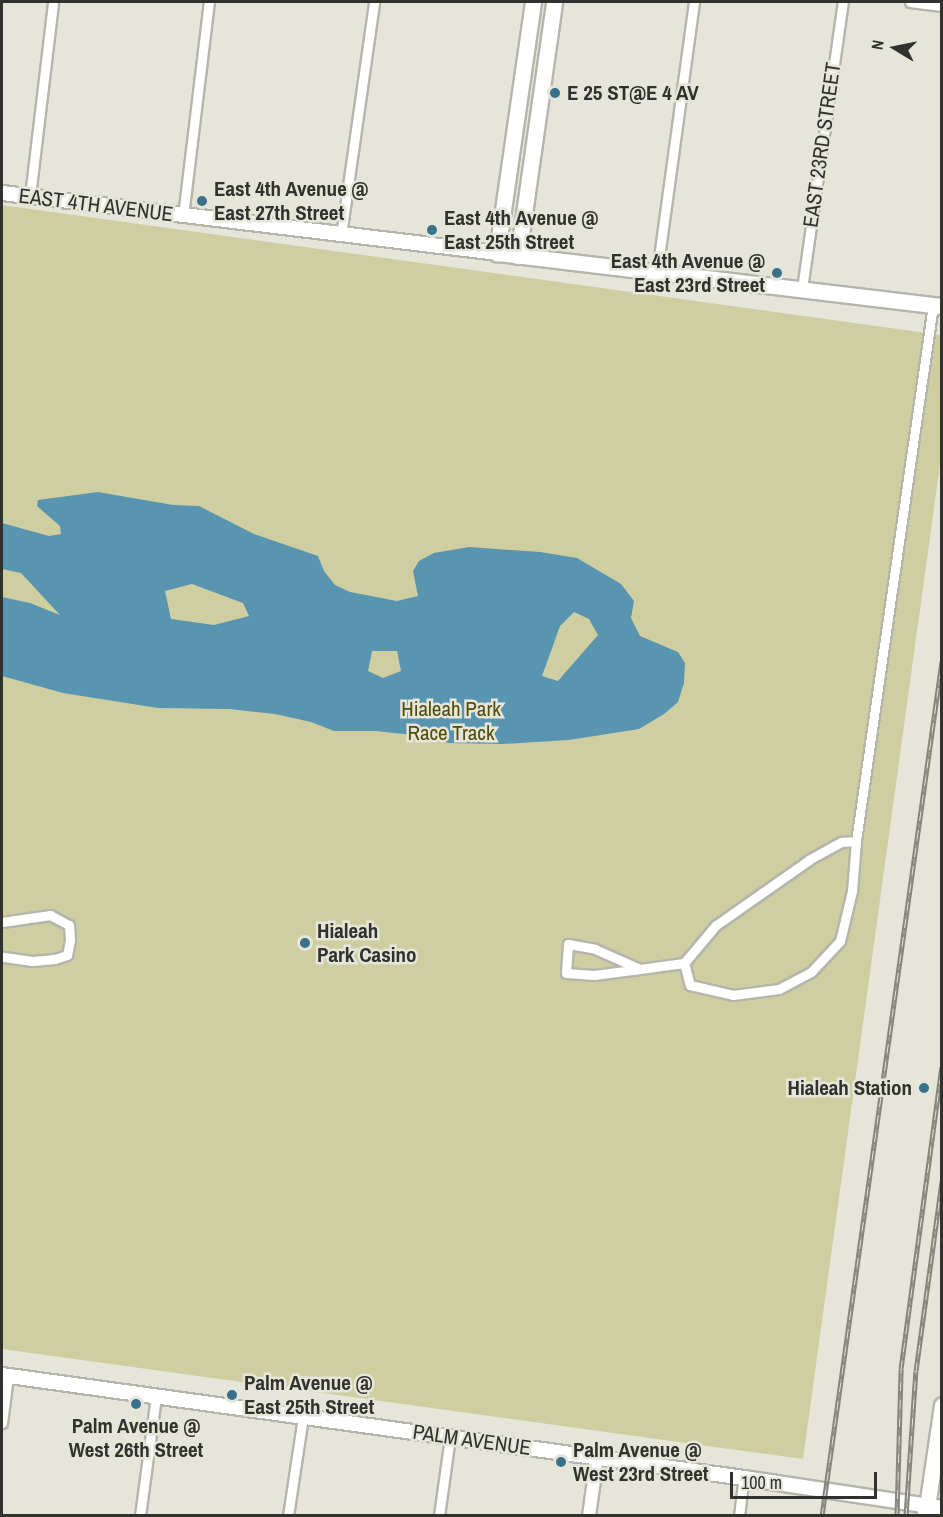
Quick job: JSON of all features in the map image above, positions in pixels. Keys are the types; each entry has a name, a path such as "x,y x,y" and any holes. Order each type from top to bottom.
{"main road":[{"path":"497,253 533,2"},
{"path":"518,256 554,2"},
{"name":"EAST 4TH AVENUE","path":"2,193 937,306"},
{"name":"PALM AVENUE","path":"5,1375 744,1478 931,1512"},
{"path":"931,1512 942,1405"}],"street":[{"path":"30,196 53,2"},
{"path":"183,216 209,2"},
{"path":"341,235 374,2"},
{"path":"657,272 694,2"},
{"name":"EAST 23RD STREET","path":"802,289 843,2"},
{"path":"910,2 942,6"},
{"path":"684,963 690,985 733,995 779,989 811,972 840,941 852,891 856,841 937,306"},
{"path":"640,969 595,949 568,944 566,973 594,975 640,969 684,963 716,925 754,897 841,842 856,841"},
{"path":"2,922 50,915 69,925 70,940 67,955 55,959 32,961 2,957"},
{"path":"2,1423 5,1375"},
{"path":"140,1515 156,1396"},
{"path":"288,1515 303,1417"},
{"path":"439,1515 450,1437"},
{"path":"589,1515 597,1458"},
{"path":"739,1515 744,1478"}],"green space":[{"name":"Hialeah Park Race Track","path":"2,205 941,335 941,457 803,1459 2,1349"}],"water":[{"path":"98,492 173,505 199,506 254,534 318,556 324,571 335,585 350,592 397,601 418,596 413,571 419,561 434,553 469,547 540,552 577,558 621,584 634,601 631,618 640,636 678,652 685,663 684,683 678,702 664,714 639,729 569,740 502,744 449,743 414,735 375,731 334,731 311,722 275,714 230,709 158,708 63,693 2,676 2,597 30,603 60,615 21,573 2,569 2,523 49,536 61,534 60,526 37,506 38,500","holes":["192,584 243,603 249,616 214,625 171,619 165,591","574,612 589,619 598,635 558,681 542,676 560,626","372,651 397,651 401,671 383,678 368,671"]}],"railway":[{"path":"822,1516 942,661"},
{"path":"897,1516 901,1369 942,1067"},
{"path":"906,1516 916,1371 942,1181"}],"place":[{"name":"E 25 ST@E 4 AV","path":"555,93"},
{"name":"East 4th Avenue @ East 27th Street","path":"202,201"},
{"name":"East 4th Avenue @ East 25th Street","path":"432,230"},
{"name":"East 4th Avenue @ East 23rd Street","path":"777,273"},
{"name":"Hialeah Park Casino","path":"305,943"},
{"name":"Hialeah Station","path":"924,1088"},
{"name":"Palm Avenue @ East 25th Street","path":"232,1395"},
{"name":"Palm Avenue @ West 26th Street","path":"136,1404"},
{"name":"Palm Avenue @ West 23rd Street","path":"561,1462"}]}
